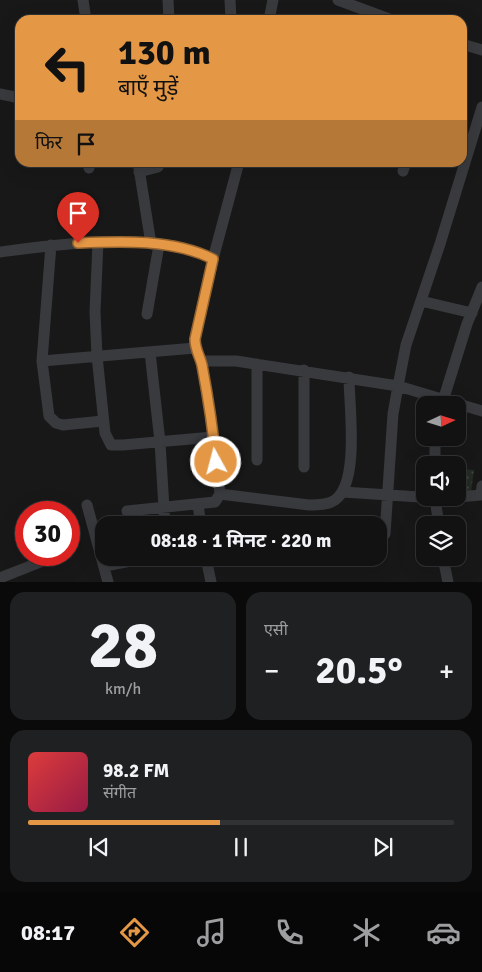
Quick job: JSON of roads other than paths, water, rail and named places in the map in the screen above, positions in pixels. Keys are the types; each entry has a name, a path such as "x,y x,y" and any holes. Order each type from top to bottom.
{"street":[{"path":"83,0 85,15"},
{"path":"168,0 169,15"},
{"path":"230,0 231,15"},
{"path":"270,15 273,0"},
{"path":"338,0 378,15"},
{"path":"467,46 482,50"},
{"path":"0,94 15,97"},
{"path":"467,156 482,107"},
{"path":"147,314 155,245 139,167 151,170 155,167"},
{"path":"127,511 215,502 220,494 214,437 201,360 195,348 195,339 213,259 238,167"},
{"path":"386,516 393,414 406,345 422,301 463,167"},
{"path":"0,252 50,245 98,242 177,246 201,253 213,259"},
{"path":"98,242 95,312 97,356 103,421 105,433 111,445 214,437"},
{"path":"50,245 42,361 47,406 51,420 62,425 103,421"},
{"path":"445,396 482,287"},
{"path":"422,301 472,313"},
{"path":"42,361 195,348"},
{"path":"150,352 160,442 164,516"},
{"path":"201,360 257,364 349,377 398,386 426,396"},
{"path":"257,364 257,460"},
{"path":"304,370 304,467"},
{"path":"220,494 309,505 323,505 335,500 343,492 348,479 351,446 349,377"},
{"path":"466,407 482,411"},
{"path":"466,497 481,496 482,486"},
{"path":"343,492 416,496"},
{"path":"87,505 95,532"},
{"path":"198,505 200,516"},
{"path":"2,576 29,566"},
{"path":"105,566 108,582"},
{"path":"208,566 211,582"},
{"path":"445,566 448,582"}]}
